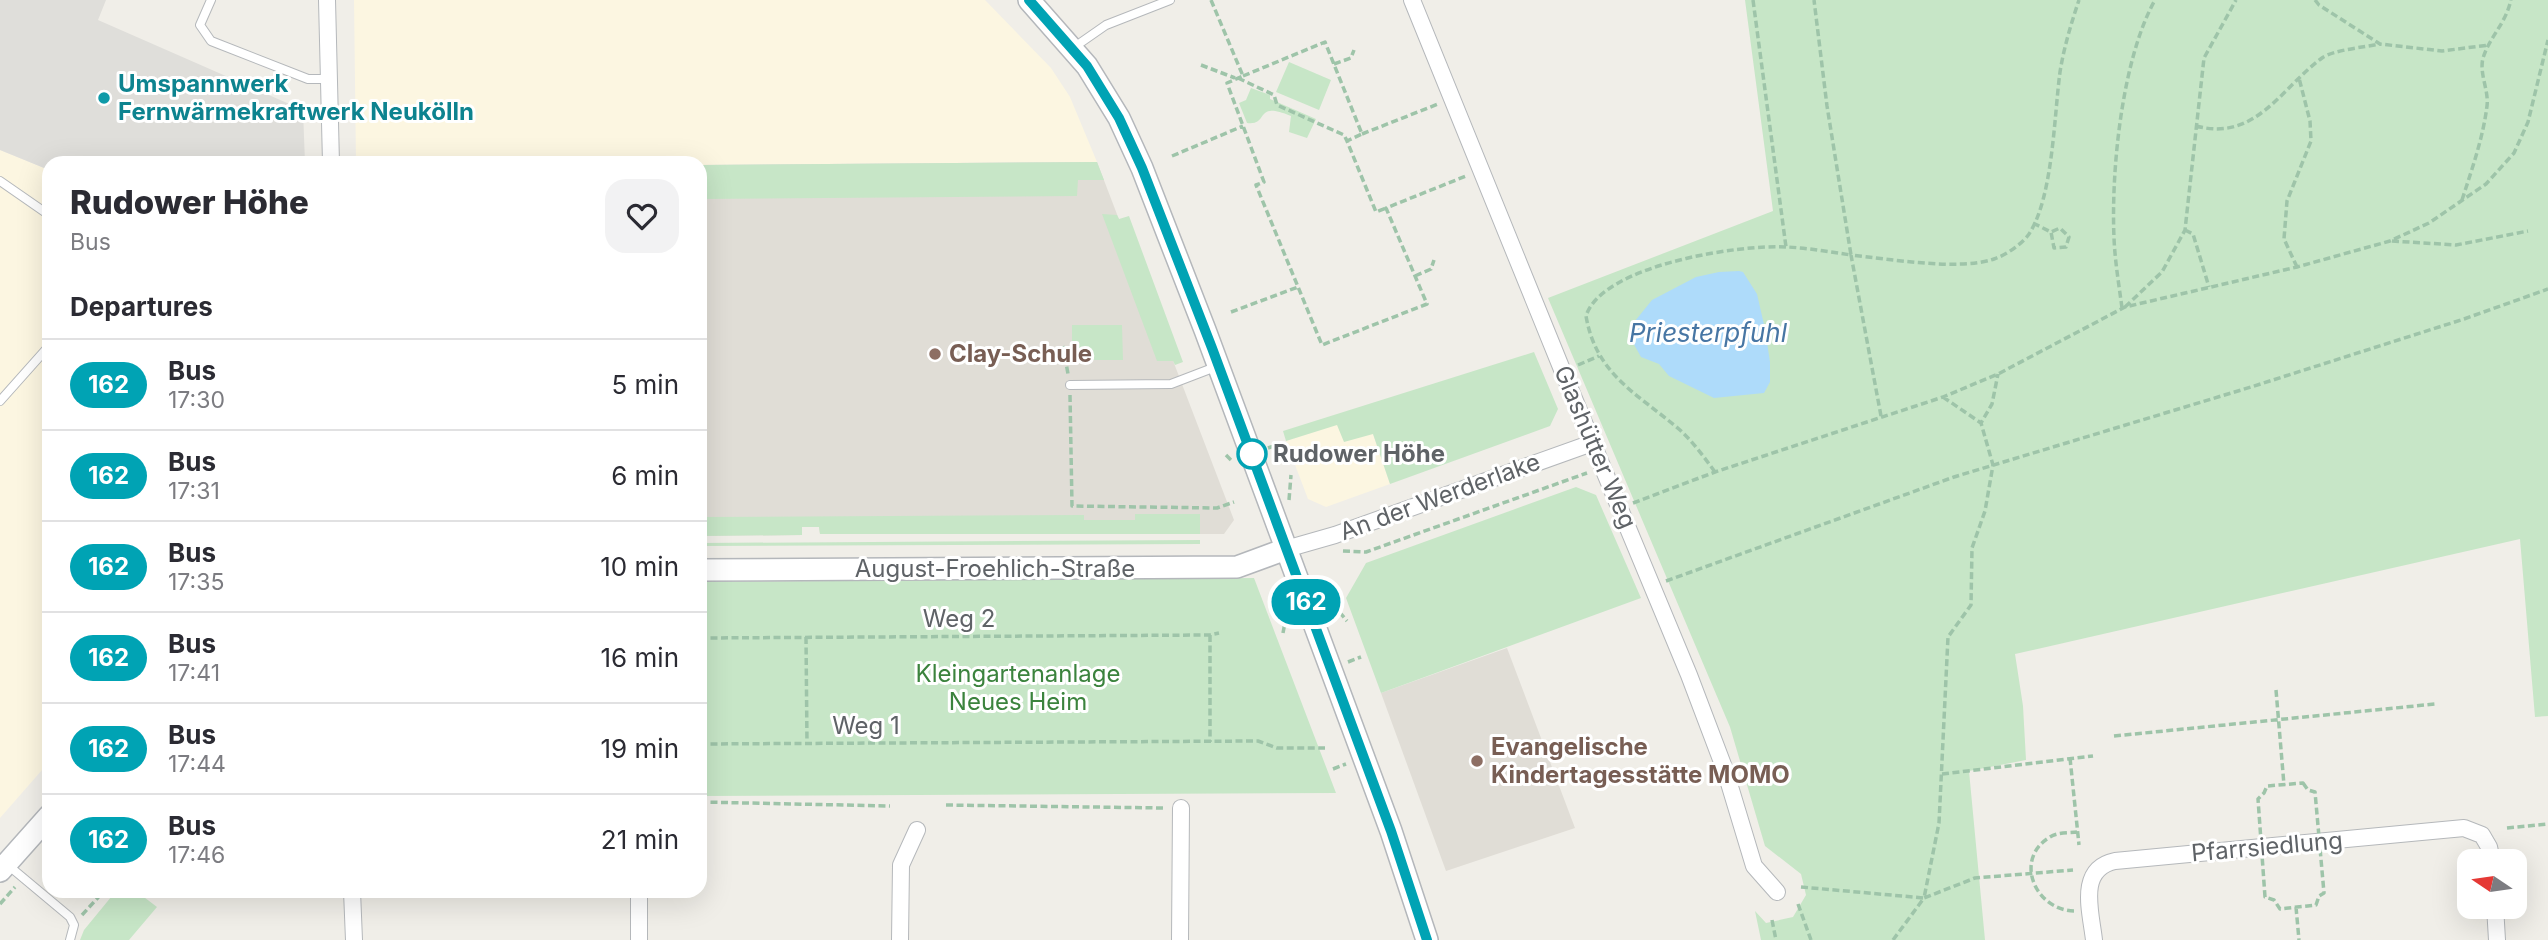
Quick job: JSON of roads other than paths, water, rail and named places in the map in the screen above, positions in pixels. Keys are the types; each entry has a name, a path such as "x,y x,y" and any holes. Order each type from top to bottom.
{"street":[{"path":"327,0 331,156"},
{"path":"1029,0 1087,66 1119,118 1142,168 1219,365 1391,831 1427,940"},
{"name":"Glashütter Weg","path":"1412,0 1689,675 1726,770 1754,866 1777,892"},
{"name":"An der Werderlake","path":"1286,549 1335,535 1592,443"},
{"name":"August-Froehlich-Straße","path":"707,570 1237,567 1286,549"},
{"path":"1180,940 1181,808"},
{"path":"3,867 42,824"},
{"name":"Pfarrsiedlung","path":"2094,940 2090,883 2096,870 2115,861 2464,828 2482,835 2489,849"},
{"path":"901,940 901,865 917,830"},
{"path":"352,898 354,940"},
{"path":"639,898 639,940"},
{"path":"2496,919 2497,940"}],"lane":[{"path":"211,0 200,25 211,41 308,79 329,79"},
{"path":"1073,48 1106,24 1170,0"},
{"path":"0,181 42,210"},
{"path":"0,401 42,354"},
{"path":"1070,384 1171,384 1219,365"},
{"path":"3,867 42,896"},
{"path":"45,898 70,917 74,925 70,940"}],"water":[{"name":"Priesterpfuhl","path":"1743,272 1757,294 1765,329 1770,382 1764,393 1714,398 1669,376 1659,364 1641,357 1631,339 1631,326 1652,300 1696,277"}],"place":[{"name":"Umspannwerk Fernwärmekraftwerk Neukölln","path":"104,98"},
{"name":"Clay-Schule","path":"935,354"},
{"name":"Rudower Höhe","path":"1252,454"},
{"name":"Evangelische Kindertagesstätte MOMO","path":"1477,761"}],"park label":[{"name":"Kleingartenanlage Neues Heim","path":"1018,688"}]}
